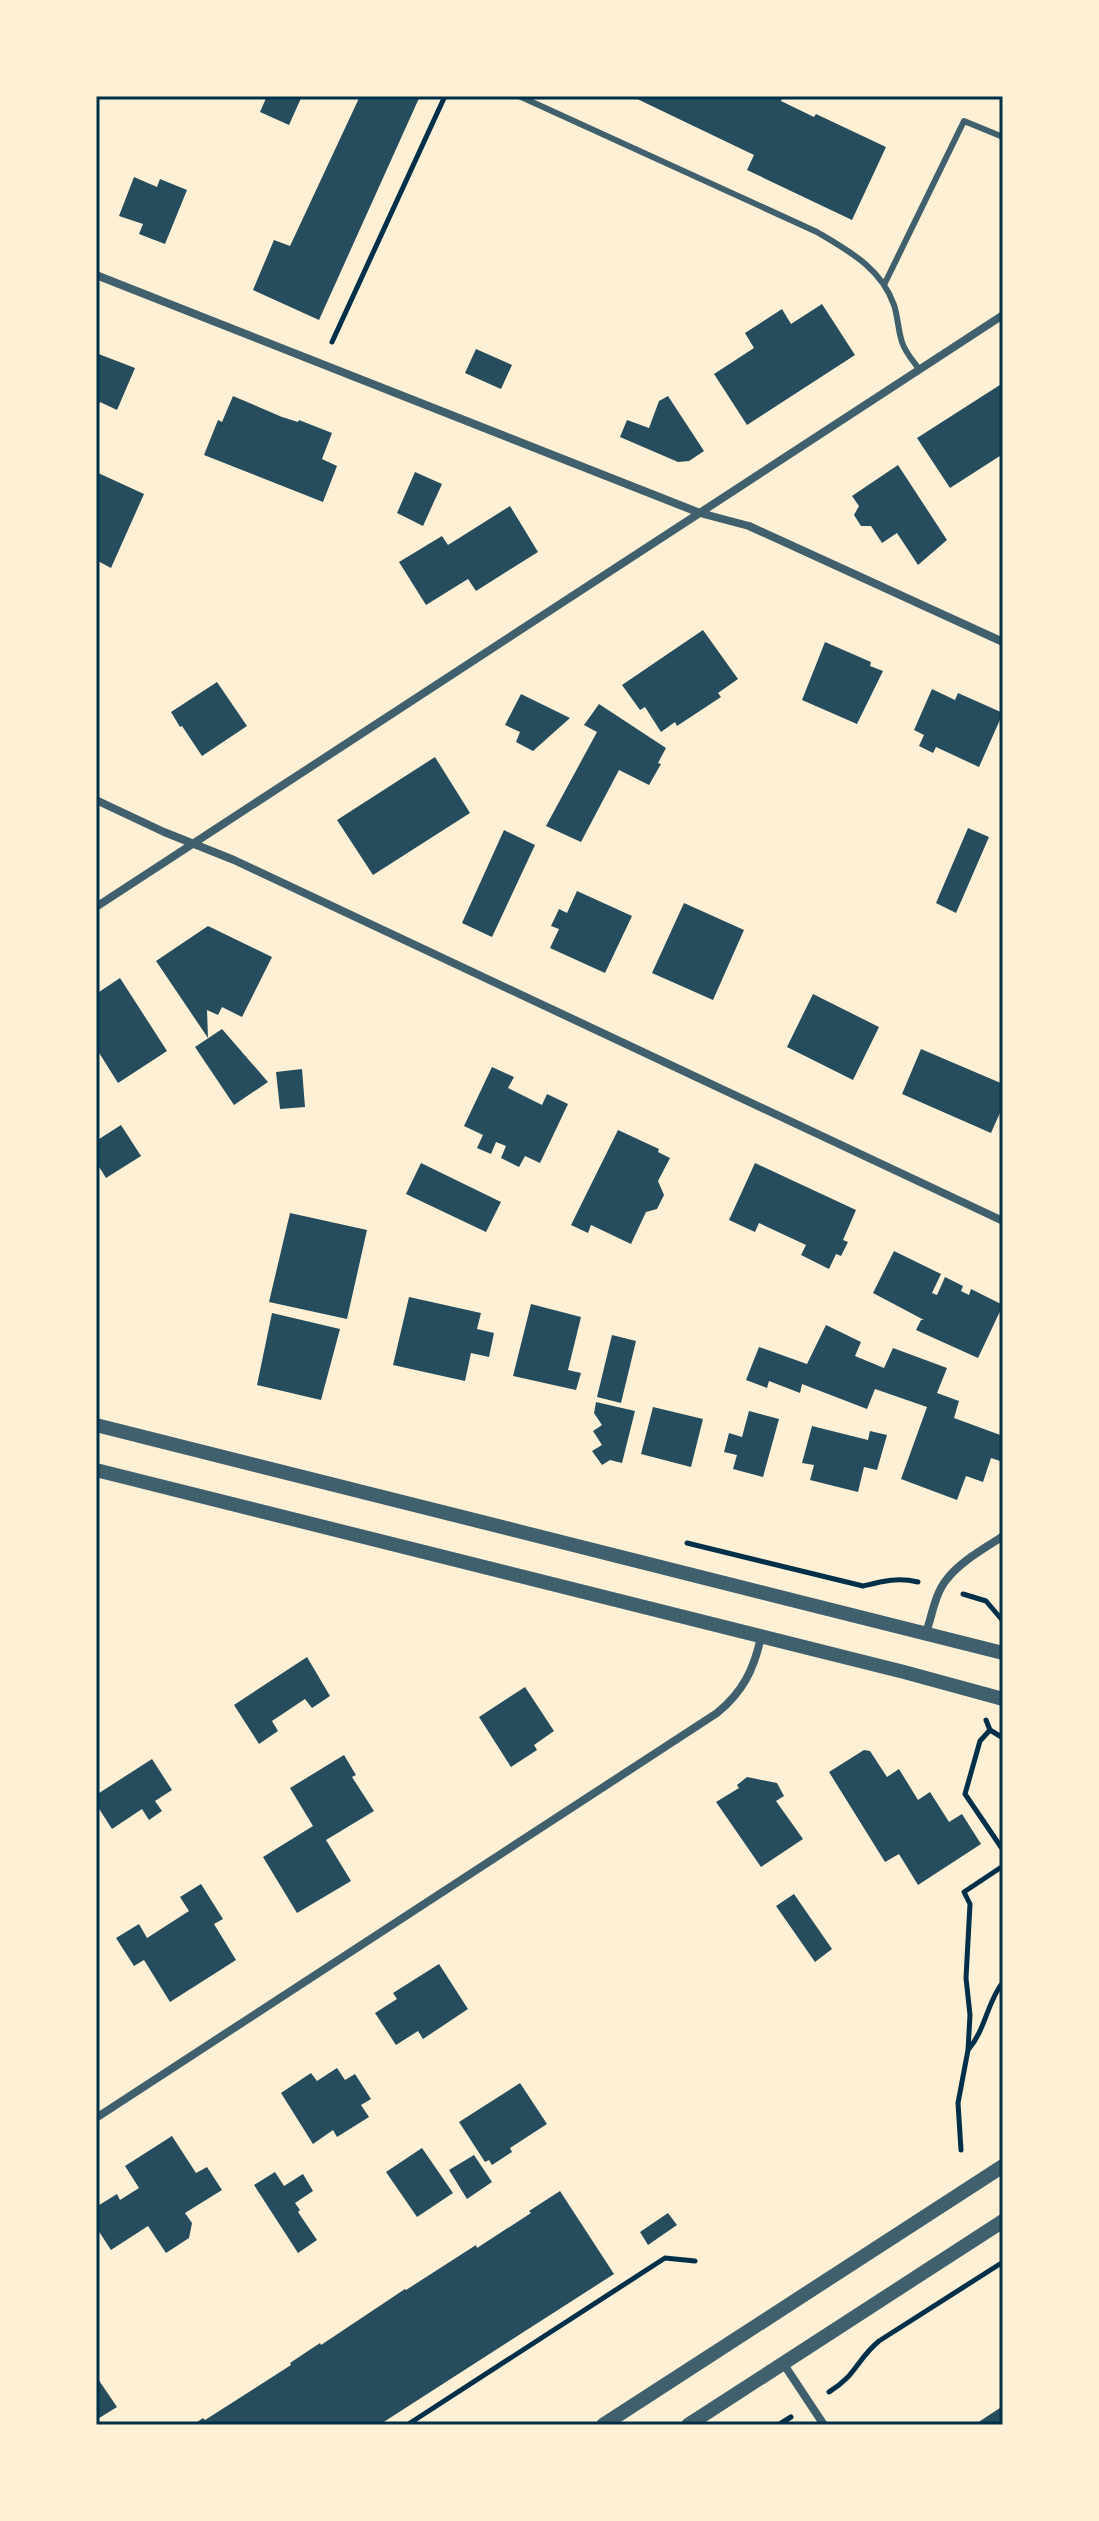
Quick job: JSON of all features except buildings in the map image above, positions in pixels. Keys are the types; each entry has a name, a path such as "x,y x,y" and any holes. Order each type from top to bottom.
{"street":[{"path":"96,275 700,513 749,526 1003,642"},
{"path":"96,907 1003,315"},
{"path":"96,800 234,860 1003,1221"},
{"path":"96,1425 1003,1653"},
{"path":"96,1470 1003,1699"},
{"path":"926,1633 946,1579 1003,1536"},
{"path":"96,2118 717,1713 738,1695 745,1684 761,1637"},
{"path":"603,2425 1003,2166"},
{"path":"688,2425 1003,2221"},
{"path":"783,2363 824,2425"}],"lane":[{"path":"519,96 817,232 871,267 894,306 903,345 919,369"},
{"path":"884,285 964,121 1003,137"}],"path":[{"path":"323,366 445,96"},
{"path":"679,1541 863,1586 886,1579 906,1579"},
{"path":"978,1598 990,1604 1003,1621"},
{"path":"987,1714 990,1730 1003,1738"},
{"path":"990,1730 980,1741 965,1794 1003,1850"},
{"path":"961,2150 958,2103 968,2050 970,2015 966,1978 970,1904 964,1892 1003,1866"},
{"path":"968,2050 976,2041 992,1999 1003,1982"},
{"path":"407,2425 665,2258 695,2261"},
{"path":"827,2393 849,2378 864,2355 879,2341 1003,2262"},
{"path":"778,2425 790,2418"}]}
